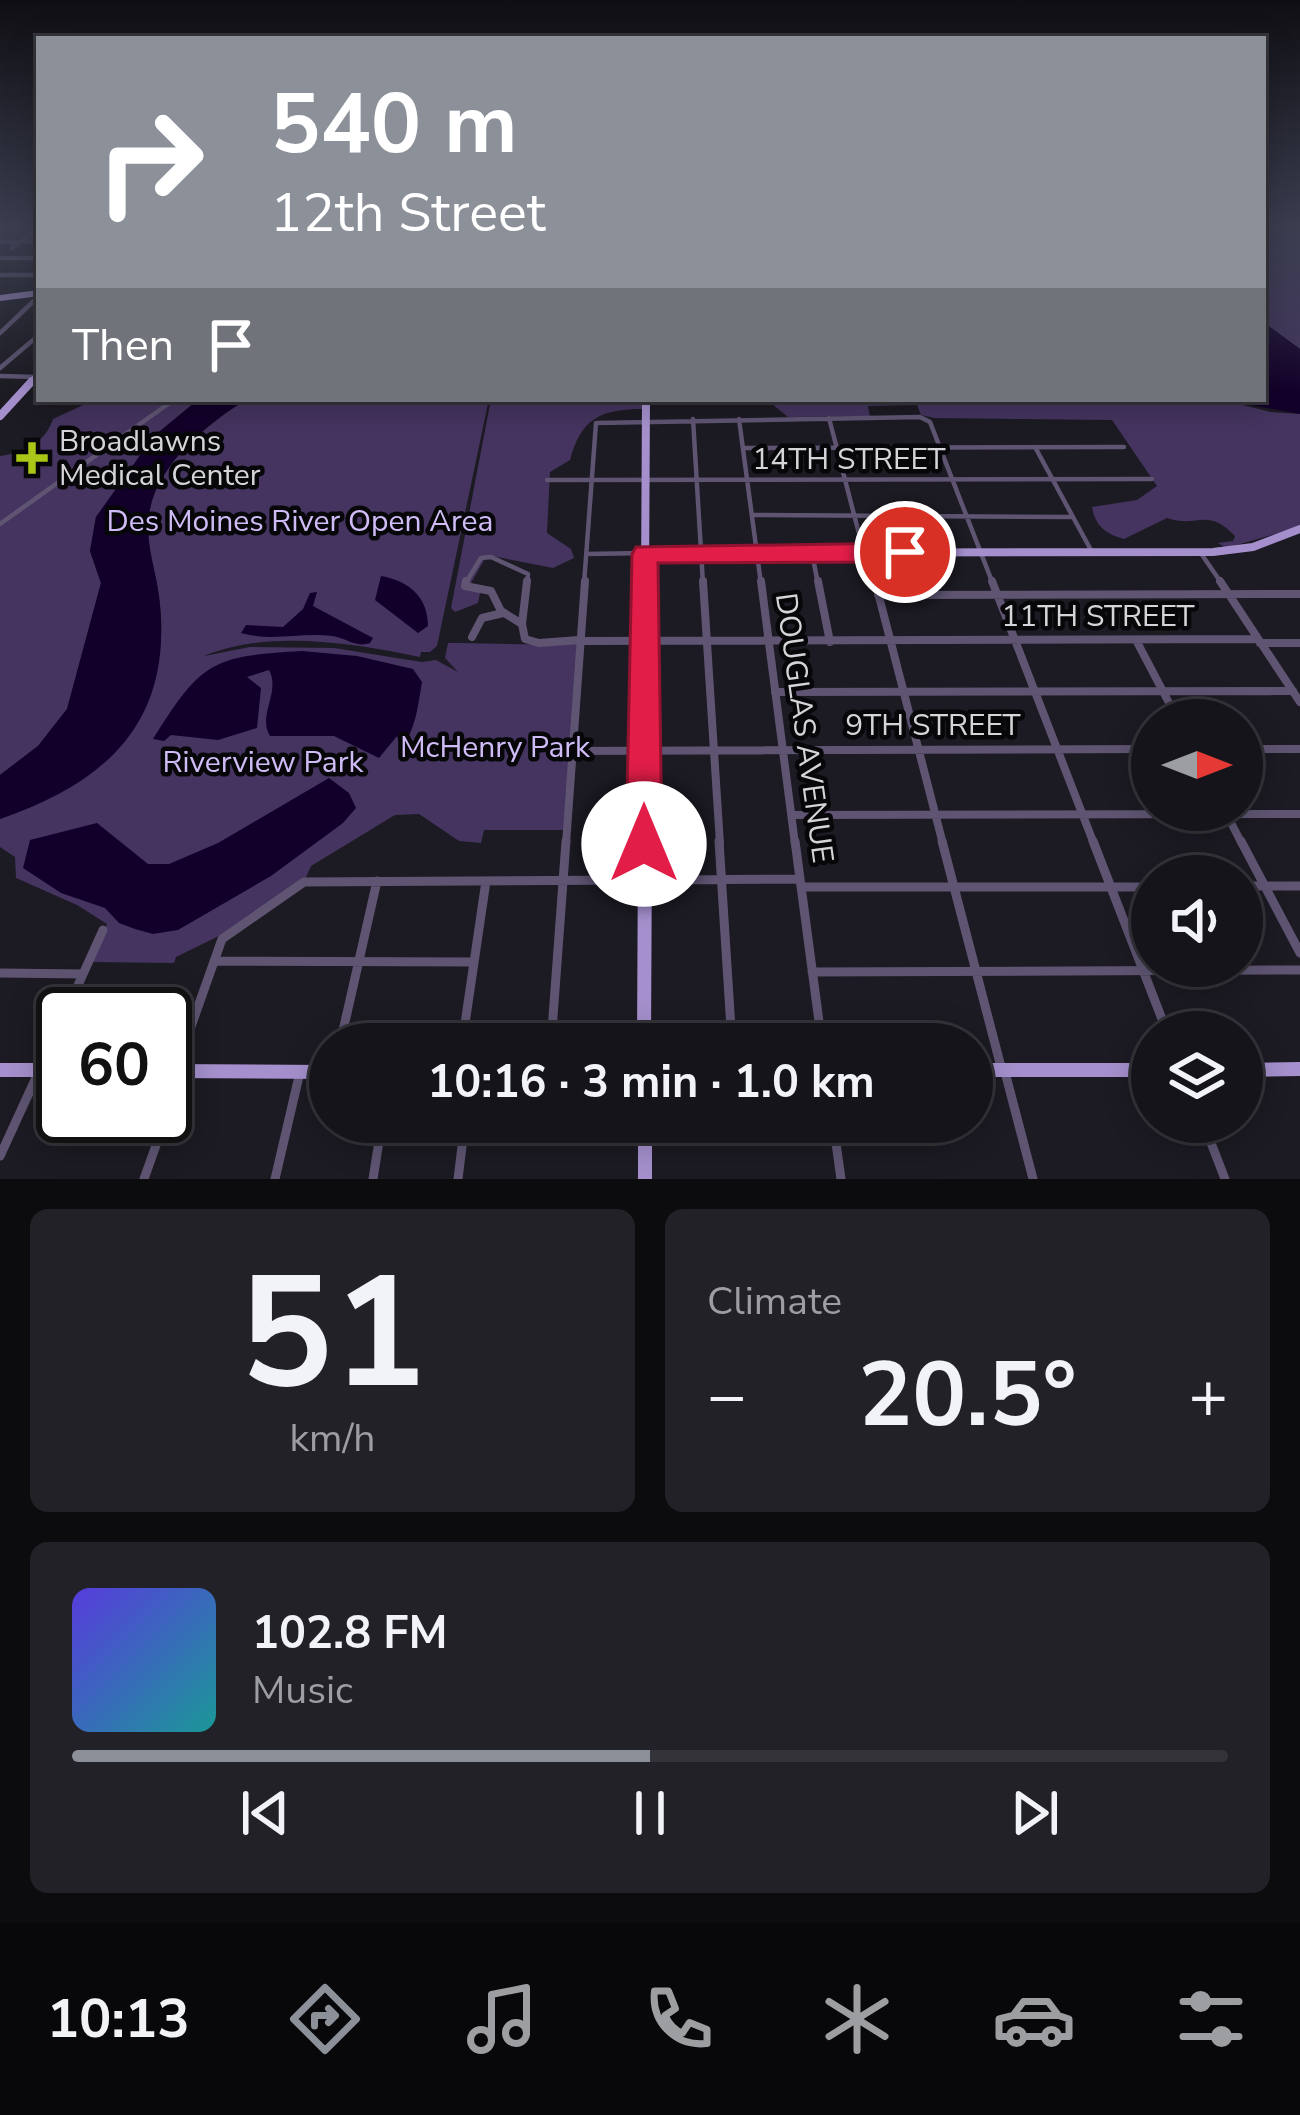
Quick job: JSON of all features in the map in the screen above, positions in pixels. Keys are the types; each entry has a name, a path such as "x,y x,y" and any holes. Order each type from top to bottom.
{"main road":[{"path":"0,298 36,294"},
{"path":"0,416 36,377"},
{"path":"644,1023 646,402"},
{"path":"645,554 1200,552 1253,547 1300,529"},
{"path":"0,1070 36,1070"},
{"path":"993,1070 1131,1070"},
{"path":"1263,1070 1300,1070"},
{"path":"192,1072 309,1072"},
{"path":"645,1143 645,1179"}],"street":[{"path":"0,333 36,296"},
{"path":"0,372 36,338"},
{"path":"0,372 36,375"},
{"path":"0,524 171,402"},
{"path":"553,1023 599,420 920,417 929,422 1131,938"},
{"path":"693,418 732,1023"},
{"name":"DOUGLAS AVENUE","path":"739,418 819,1023"},
{"path":"830,418 1033,1179"},
{"path":"1035,447 1091,552"},
{"path":"743,448 1124,447"},
{"name":"14TH STREET","path":"547,480 1152,479"},
{"path":"752,515 1072,517"},
{"path":"1200,552 1300,702"},
{"path":"812,553 830,641"},
{"path":"586,554 645,554"},
{"path":"486,556 526,572 522,624 503,613 490,591 465,586 466,576 486,556"},
{"path":"878,595 1300,594"},
{"path":"472,638 482,618 503,613"},
{"name":"11TH STREET","path":"522,624 524,638 535,643 1300,643"},
{"path":"1136,640 1167,699"},
{"path":"776,692 1293,691"},
{"name":"9TH STREET","path":"570,751 1131,749"},
{"path":"1263,749 1300,749"},
{"path":"792,814 1131,813"},
{"path":"1263,813 1300,814"},
{"path":"1236,831 1300,953"},
{"path":"192,1022 222,939 304,882 722,880 1131,887"},
{"path":"345,1023 377,881"},
{"path":"465,1023 486,881"},
{"path":"1265,886 1300,886"},
{"path":"77,987 103,930"},
{"path":"214,961 474,962"},
{"path":"1263,970 1300,970"},
{"path":"812,972 1131,971"},
{"path":"0,973 83,974"},
{"path":"275,1179 300,1072"},
{"path":"0,1156 36,1079"},
{"path":"145,1179 155,1143"},
{"path":"373,1179 379,1143"},
{"path":"458,1179 462,1143"},
{"path":"836,1143 841,1179"},
{"path":"1210,1143 1225,1179"}],"green space":[{"path":"1266,284 1300,284 1300,349 1266,324"},
{"path":"90,402 195,402 154,436 96,517 90,551 101,583 67,709 38,746 0,775 0,456 32,445 53,419"},
{"path":"243,402 488,402 437,646 421,652 420,657 339,643 283,641 255,643 204,656 250,647 334,648 422,662 436,660 458,672 445,658 448,643 579,640 564,830 484,830 481,843 459,841 419,814 395,815 311,866 304,882 227,932 176,957 174,963 92,962 107,924 16,878 15,857 0,847 0,819 38,804 101,763 125,738 143,708 156,675 161,637 148,536 153,497 172,463 216,420"},
{"path":"490,402 643,402 643,409 615,411 594,419 580,435 570,460 550,472 547,533 571,549 574,558 553,568 487,555 471,583 480,593 478,603 455,612 451,608"},
{"path":"770,402 1230,402 1300,414 1300,527 1226,548 1218,543 1233,541 1235,536 1209,520 1167,518 1124,539 1107,532 1092,507 1137,500 1157,486 1112,420 934,418 921,415 917,405 868,406 870,416 788,417"}],"shaded area":[{"path":"1266,324 1300,349 1300,414 1234,402 1266,402"},
{"path":"195,402 243,402 185,448 153,498 148,537 161,640 145,710 103,764 39,804 0,819 0,775 38,746 67,709 101,583 90,551 96,517 154,436"},
{"path":"381,576 415,592 425,607 428,626 418,633 375,600"},
{"path":"317,592 313,606 373,638 370,643 321,635 241,633 246,625 283,627 303,609 310,593"},
{"path":"302,651 357,656 413,669 422,682 413,725 401,748 397,736 379,758 334,736 270,736 266,720 272,687 269,670 247,677 261,688 257,728 218,740 171,735 164,741 153,739 184,693 212,668 248,656"},
{"path":"329,778 349,793 356,808 343,823 271,876 178,930 153,934 119,923 105,908 61,893 23,868 30,840 97,823 148,864 169,864 218,843"}],"place":[{"name":"Broadlawns Medical Center","path":"32,458"}],"route":[{"path":"644,844 645,554 905,552"}],"park label":[{"name":"Des Moines River Open Area","path":"300,521"},
{"name":"McHenry Park","path":"495,747"},
{"name":"Riverview Park","path":"263,762"}]}
